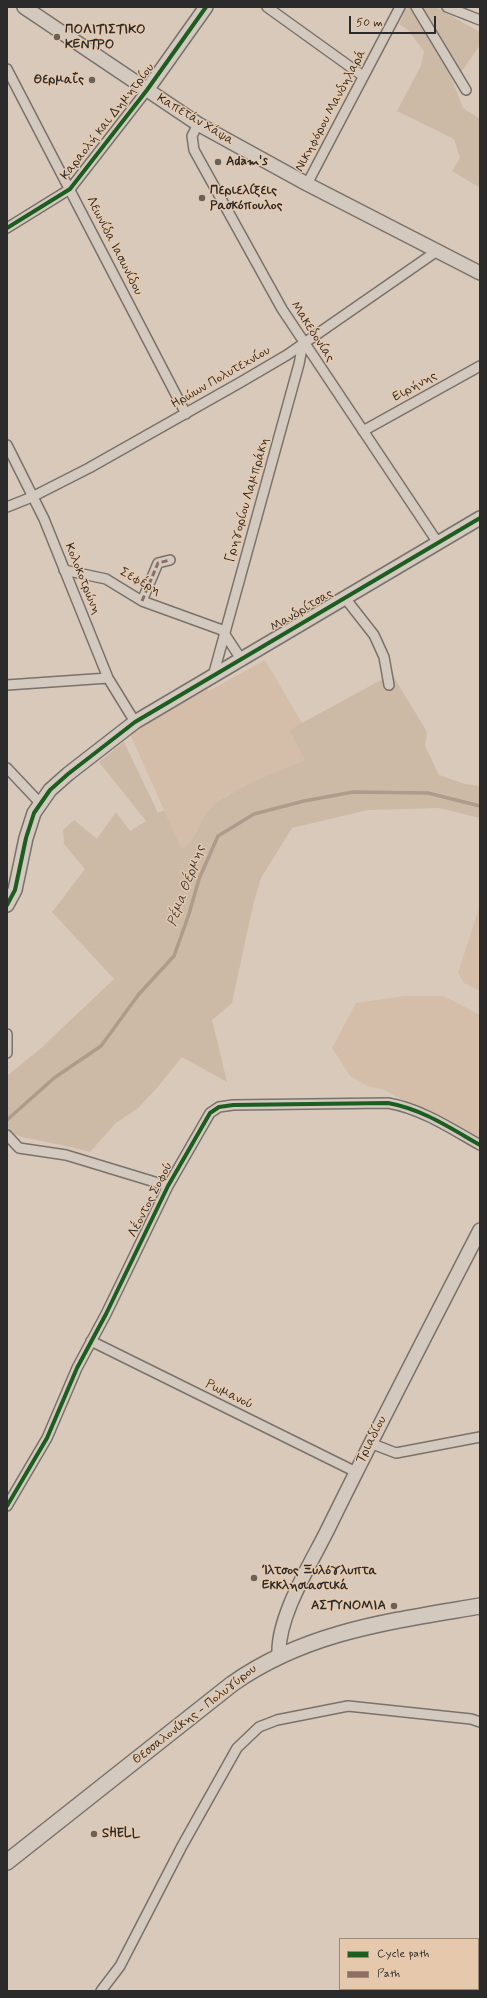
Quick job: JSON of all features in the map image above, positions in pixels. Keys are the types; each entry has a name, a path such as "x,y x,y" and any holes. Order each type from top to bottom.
{"main road":[{"name":"Καπετάν Χάψα","path":"24,7 198,124 307,184 480,273"},
{"name":"Καραολή και Δημητρίου","path":"147,90 206,7"},
{"name":"Μανδρίτσας","path":"7,904 14,890 29,825 40,803 50,790 68,774 135,722 480,518"},
{"name":"Τριαδίου","path":"279,1655 279,1639 287,1613 370,1443 480,1230"},
{"name":"Θεσσαλονίκης - Πολυγύρου","path":"7,1862 232,1684 250,1671 279,1655 317,1640 361,1627 480,1606"}],"street":[{"path":"267,7 363,76"},
{"name":"Νικηφόρου Μανδηλαρά","path":"307,184 400,7"},
{"path":"416,7 466,90"},
{"path":"447,7 480,20"},
{"name":"Λεωνίδα Ιασωνίδου","path":"7,69 186,414"},
{"name":"Καραολή και Δημητρίου","path":"7,228 70,189 147,90"},
{"name":"Μακεδονίας","path":"198,124 193,133 192,140 197,157 268,286 303,344 438,542"},
{"name":"Ηρώων Πολυτεχνίου","path":"7,506 32,497 90,468 186,414 303,344 437,251"},
{"name":"Γρηγορίου Λαμπράκη","path":"213,676 299,364 303,344"},
{"name":"Ειρήνης","path":"363,431 480,366"},
{"name":"Κολοκοτρώνη","path":"7,445 44,519 108,678 135,722"},
{"path":"142,601 158,563 170,560"},
{"name":"Σεφέρη","path":"64,570 106,579 142,601 216,627 225,633"},
{"path":"345,598 374,635 384,657 389,686"},
{"path":"225,633 241,660"},
{"path":"7,685 108,678"},
{"path":"7,768 40,803"},
{"path":"7,1034 7,1053"},
{"name":"Λέοντος Σοφού","path":"7,1506 47,1438 77,1368 168,1186 210,1113 219,1107 313,1103 388,1103 407,1106 421,1112 480,1145"},
{"path":"8,1136 19,1148 66,1155 168,1186"},
{"name":"Ρωμανού","path":"91,1341 356,1472"},
{"path":"370,1443 396,1453 480,1437"},
{"path":"100,1991 120,1966 182,1846 237,1748 259,1727 277,1720 348,1706 471,1719 480,1722"}],"shaded area":[{"path":"410,7 446,64 463,108 480,119 480,188 452,171 460,158 454,139 397,111 421,66 424,51 408,30 399,24 406,9"},
{"path":"421,7 435,7 480,32 480,45 460,74"},
{"path":"265,660 302,723 289,730 306,760 227,795 209,810 191,843 182,850 129,732 207,689 209,691"},
{"path":"392,674 427,732 425,746 439,775 465,784 480,786 480,818 439,808 368,810 292,828 261,878 253,905 232,1003 212,1020 227,1082 182,1057 156,1089 137,1109 116,1123 90,1152 13,1134 7,1126 7,1076 40,1049 114,979 52,912 85,869 64,844 63,830 74,820 97,839 116,812 130,831 146,821 99,762 124,742 158,813 164,810 182,849 192,840 206,814 218,802 241,788 305,760 289,730"},
{"path":"480,905 480,991 464,983 458,973"},
{"path":"404,996 444,996 480,1015 480,1141 384,1090 368,1086 350,1076 332,1048 356,1003"}],"waterway":[{"name":"Ρέμα Θέρμης","path":"7,1120 54,1078 101,1046 139,994 174,956 189,914 199,879 218,836 254,814 304,801 353,792 428,793 480,806"}],"marked path":[{"path":"142,601 158,563 170,560"}],"cycle path":[{"path":"7,228 70,189 147,90 206,7"},
{"path":"7,905 15,890 26,838 34,813 50,790 68,774 135,722 480,518"},
{"path":"7,1506 47,1438 77,1368 106,1314 168,1186 210,1113 219,1107 233,1105 388,1103 424,1114 480,1145"}],"place":[{"name":"ΠΟΛΙΤΙΣΤΙΚΟ ΚΕΝΤΡΟ","path":"57,37"},
{"name":"Θερμαΐς","path":"92,80"},
{"name":"Adam's","path":"218,162"},
{"name":"Περιελίξεις Ρασκόπουλος","path":"202,198"},
{"name":"Ίλτσος Ξυλόγλυπτα Εκκλησιαστικά","path":"254,1578"},
{"name":"ΑΣΤΥΝΟΜΙΑ","path":"394,1606"},
{"name":"SHELL","path":"94,1834"}]}
